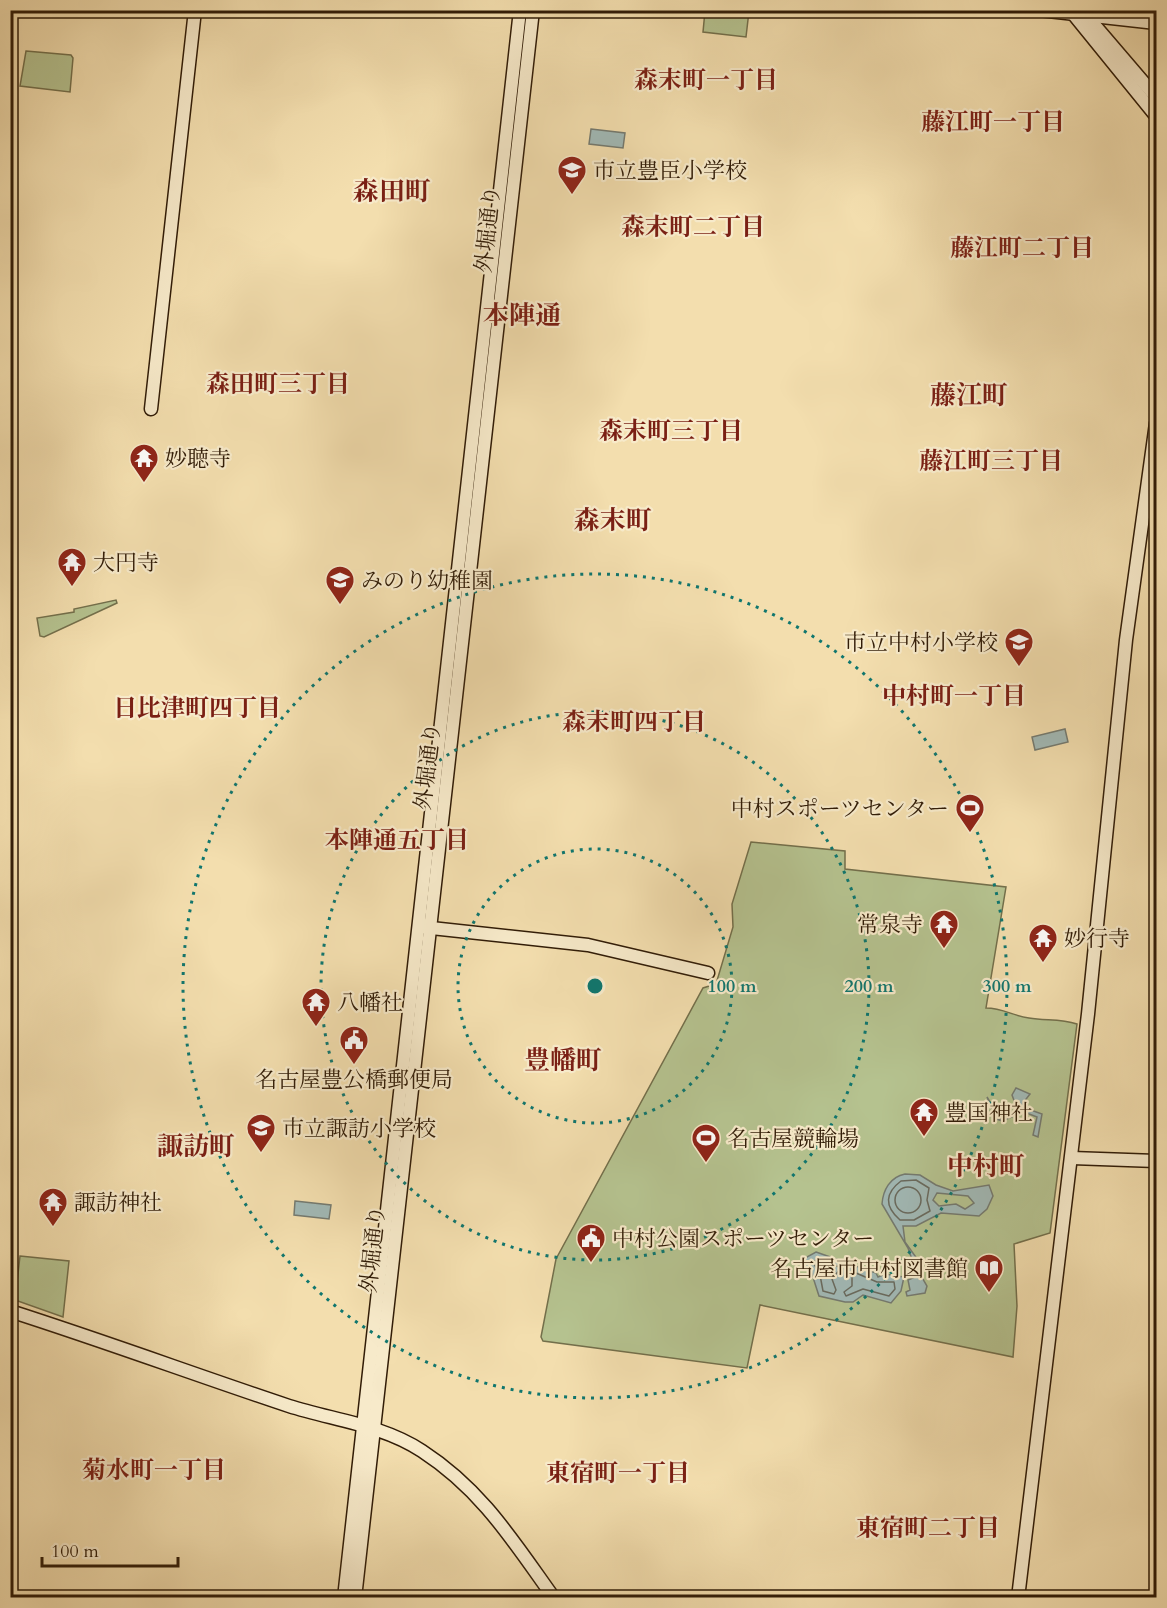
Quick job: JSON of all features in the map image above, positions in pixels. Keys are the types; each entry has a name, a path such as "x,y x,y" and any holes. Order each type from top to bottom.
{"street":[{"path":"151,409 195,10"},
{"name":"外堀通り","path":"344,1598 368,1428 520,10"},
{"name":"外堀通り","path":"423,927 533,10"},
{"path":"1039,10 1156,23"},
{"path":"1078,13 1156,97"},
{"path":"1078,13 1156,116"},
{"path":"1018,1598 1072,1158 1112,793 1126,640 1156,423"},
{"path":"423,927 588,945 708,973"},
{"path":"1072,1158 1156,1161"},
{"path":"10,1311 291,1406 405,1440 476,1493 495,1514 554,1598"},
{"name":"外堀通り","path":"355,1598 368,1428"}],"green space":[{"path":"705,11 749,11 746,37 703,32"},
{"path":"26,51 71,55 73,58 70,92 20,86"},
{"path":"116,600 117,603 44,637 40,636 37,618 74,612 74,609"},
{"path":"751,842 845,851 845,869 1006,887 986,1008 998,1009 1023,1017 1077,1024 1050,1233 1014,1244 1017,1306 1013,1357 760,1305 747,1368 543,1341 541,1337 556,1259 703,988 716,984 733,927 732,904"},
{"path":"20,1256 69,1261 63,1317 15,1300"}],"water":[{"path":"591,129 625,133 623,148 589,144"},
{"path":"1065,729 1068,742 1035,750 1032,737"},
{"path":"1016,1088 1030,1094 1023,1103 1025,1108 1042,1114 1038,1137 1033,1135 1037,1117 1024,1112 1002,1121 996,1119 987,1097 1000,1119 1013,1115 1018,1111 1012,1095"},
{"path":"920,1175 936,1185 953,1191 989,1185 993,1196 987,1209 979,1216 941,1213 916,1226 903,1226 905,1242 918,1260 920,1274 927,1286 925,1293 907,1296 906,1292 910,1290 908,1280 915,1277 915,1268 908,1248 882,1204 888,1185 900,1176","holes":["937,1193 968,1196 974,1203 965,1209 956,1204 939,1206 933,1200"]},
{"path":"295,1201 331,1205 329,1219 294,1215"},
{"path":"816,1252 876,1273 878,1277 885,1274 904,1277 901,1291 891,1303 863,1295 853,1302 819,1296 810,1268 806,1267 803,1262 805,1258"}],"place":[{"name":"市立豊臣小学校","path":"572,196"},
{"name":"妙聴寺","path":"144,484"},
{"name":"大円寺","path":"72,588"},
{"name":"みのり幼稚園","path":"340,606"},
{"name":"市立中村小学校","path":"1019,668"},
{"name":"中村スポーツセンター","path":"970,834"},
{"name":"常泉寺","path":"944,950"},
{"name":"妙行寺","path":"1043,964"},
{"name":"八幡社","path":"316,1028"},
{"name":"名古屋豊公橋郵便局","path":"354,1066"},
{"name":"豊国神社","path":"924,1138"},
{"name":"市立諏訪小学校","path":"261,1154"},
{"name":"名古屋競輪場","path":"706,1164"},
{"name":"諏訪神社","path":"53,1228"},
{"name":"中村公園スポーツセンター","path":"591,1264"},
{"name":"名古屋市中村図書館","path":"989,1294"}],"district":[{"name":"森末町一丁目","path":"706,80"},
{"name":"藤江町一丁目","path":"993,122"},
{"name":"森田町","path":"392,191"},
{"name":"森末町二丁目","path":"693,227"},
{"name":"藤江町二丁目","path":"1022,248"},
{"name":"本陣通","path":"522,315"},
{"name":"森田町三丁目","path":"278,384"},
{"name":"藤江町","path":"969,395"},
{"name":"森末町三丁目","path":"671,431"},
{"name":"藤江町三丁目","path":"991,461"},
{"name":"森末町","path":"613,520"},
{"name":"中村町一丁目","path":"954,696"},
{"name":"日比津町四丁目","path":"197,708"},
{"name":"森末町四丁目","path":"634,722"},
{"name":"本陣通五丁目","path":"397,840"},
{"name":"豊幡町","path":"563,1060"},
{"name":"諏訪町","path":"196,1146"},
{"name":"中村町","path":"986,1166"},
{"name":"菊水町一丁目","path":"154,1470"},
{"name":"東宿町一丁目","path":"618,1473"},
{"name":"東宿町二丁目","path":"928,1528"}]}
